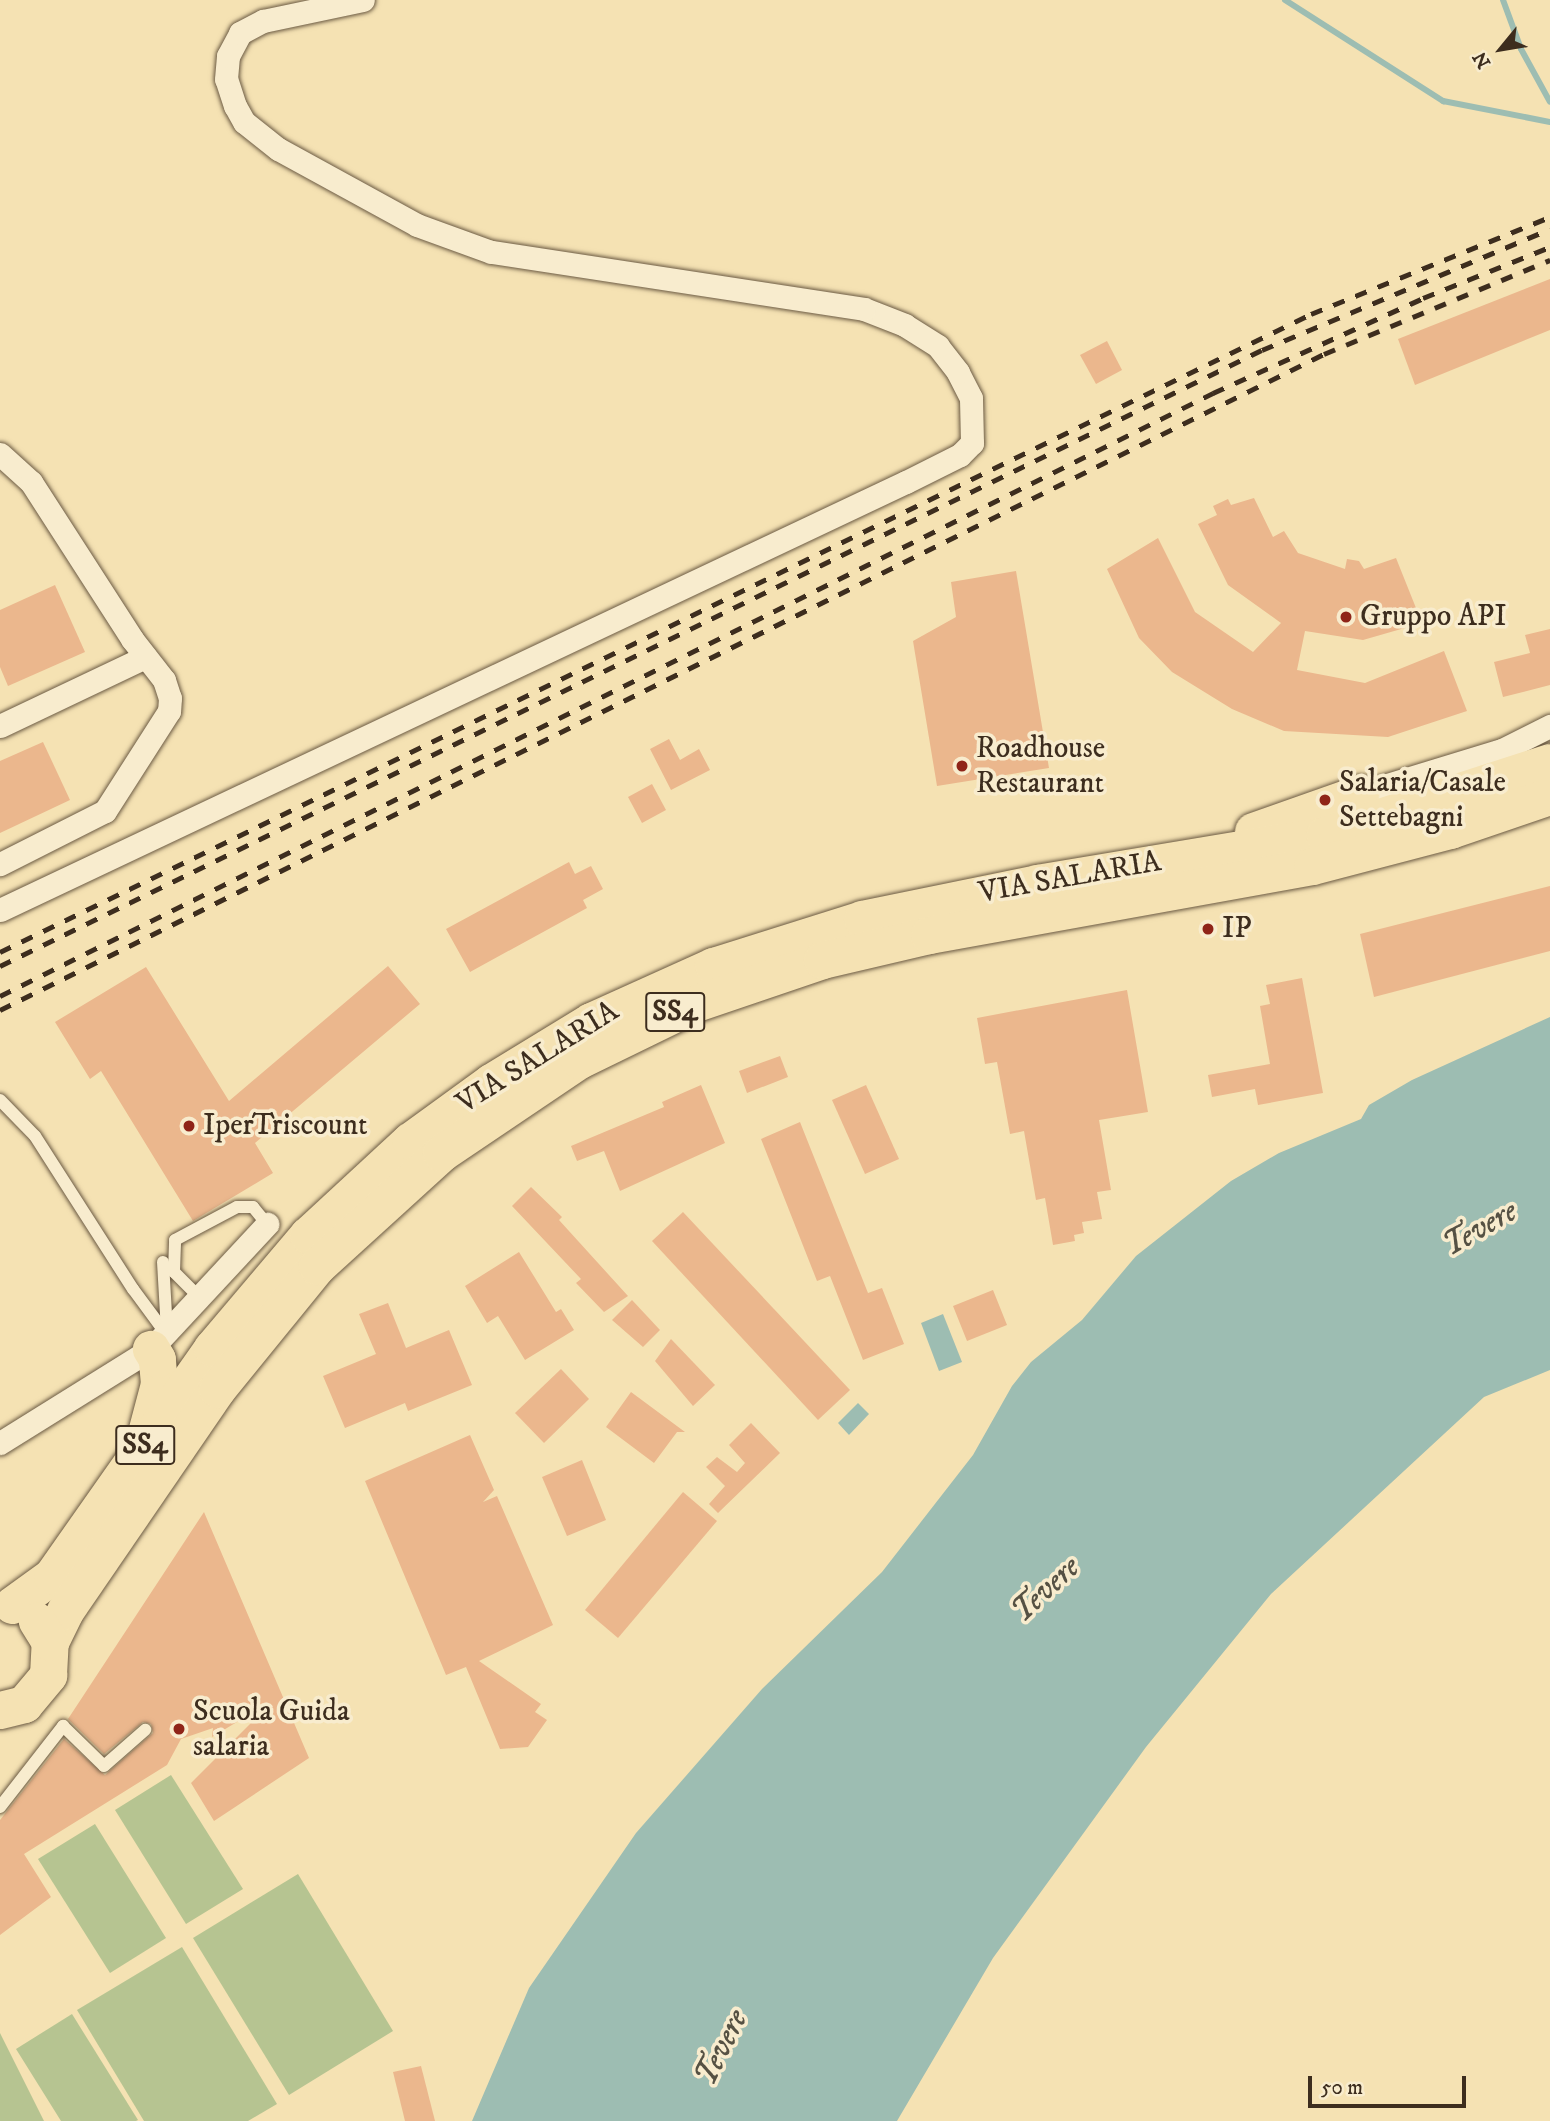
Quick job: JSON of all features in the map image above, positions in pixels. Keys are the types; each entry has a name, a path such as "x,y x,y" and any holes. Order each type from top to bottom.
{"main road":[{"name":"VIA SALARIA","path":"6,1604 52,1576 235,1319 345,1197 438,1121 551,1044 666,985 811,933 949,900 1324,835 1550,762"},
{"path":"1175,859 1361,793"},
{"name":"VIA SALARIA","path":"50,1642 65,1611 217,1389 317,1266 441,1153 579,1060 696,1003 822,960 929,934 1312,866 1450,830 1550,796"},
{"path":"136,1458 159,1384 159,1342"},
{"path":"5,1711 38,1692 48,1675 50,1642 35,1619 6,1604"}],"street":[{"path":"0,910 906,482 960,455 972,443 971,398 958,372 938,346 905,325 863,309 491,252 417,225 278,149 244,122 234,106 226,79 228,56 240,33 262,21 363,0"},
{"path":"0,454 31,482 145,657 164,680 169,711 110,805 85,824 0,864"},
{"path":"0,726 145,657"},
{"path":"1361,793 1502,750 1550,726"},
{"path":"0,1443 159,1342 267,1224"}],"lane":[{"path":"0,1100 39,1142 133,1289 159,1342"},
{"path":"174,1272 175,1240 218,1214 247,1206 267,1224"},
{"path":"159,1342 163,1262 200,1298"},
{"path":"0,1807 63,1726 104,1766 145,1730"}],"green space":[{"path":"171,1775 243,1889 186,1924 115,1810"},
{"path":"95,1824 166,1938 110,1973 38,1859"},
{"path":"298,1874 393,2031 289,2095 193,1938"},
{"path":"182,1947 277,2104 248,2121 144,2121 77,2010"},
{"path":"72,2014 138,2120 61,2121 16,2049"},
{"path":"0,2033 44,2121 0,2121"}],"water":[{"name":"Tevere","path":"1550,1017 1550,1370 1484,1397 1271,1594 1146,1747 993,1958 897,2121 472,2121 529,1988 636,1833 762,1689 882,1572 973,1455 1012,1386 1031,1362 1082,1320 1136,1256 1231,1181 1279,1153 1361,1119 1369,1105 1412,1080"},
{"path":"943,1314 962,1362 939,1371 921,1323"},
{"path":"858,1403 869,1414 849,1435 838,1423"}],"building":[{"path":"1550,279 1550,330 1415,385 1398,339"},
{"path":"1107,341 1122,370 1096,384 1080,355"},
{"name":"Gruppo API","path":"1254,498 1273,537 1284,531 1298,553 1345,569 1347,559 1359,561 1364,569 1396,558 1422,623 1363,640 1305,631 1297,670 1365,683 1444,651 1467,711 1388,737 1284,731 1232,709 1172,672 1139,638 1107,569 1158,538 1195,612 1253,652 1281,623 1228,585 1198,524 1217,515 1213,506 1228,499 1231,505"},
{"path":"1016,571 1049,768 937,786 913,641 956,617 951,582"},
{"path":"55,585 85,652 8,686 0,667 0,610"},
{"path":"1550,629 1550,685 1503,697 1494,662 1530,653 1525,635"},
{"path":"669,739 680,760 699,749 710,770 671,790 650,749"},
{"path":"43,742 70,800 0,833 0,761"},
{"path":"652,784 666,810 642,823 628,797"},
{"path":"569,862 575,874 591,866 603,889 583,900 587,908 470,972 446,929"},
{"path":"1550,886 1550,951 1374,997 1360,934"},
{"name":"IperTriscount","path":"388,966 420,1004 255,1143 273,1173 193,1221 101,1071 90,1079 55,1022 146,967 229,1101"},
{"path":"1302,978 1323,1093 1258,1105 1255,1089 1212,1097 1208,1075 1270,1064 1260,1006 1270,1004 1266,985"},
{"path":"1127,990 1148,1112 1099,1120 1111,1190 1097,1192 1102,1219 1082,1222 1084,1233 1074,1235 1075,1241 1053,1245 1045,1198 1036,1200 1024,1131 1010,1134 997,1062 985,1064 977,1018"},
{"path":"780,1056 788,1077 747,1093 739,1071"},
{"path":"701,1085 725,1143 620,1191 604,1151 577,1161 571,1146 664,1107 662,1102"},
{"path":"866,1085 899,1159 865,1174 832,1100"},
{"path":"800,1122 868,1293 882,1288 904,1344 863,1360 830,1276 817,1281 761,1139"},
{"path":"531,1187 562,1217 559,1220 628,1296 604,1312 576,1283 581,1279 512,1206"},
{"path":"683,1212 850,1390 818,1420 652,1241"},
{"path":"519,1252 556,1312 561,1309 574,1330 525,1360 498,1316 487,1323 465,1286"},
{"path":"993,1290 1007,1325 967,1341 953,1306"},
{"path":"632,1300 660,1330 643,1347 612,1320"},
{"path":"388,1303 406,1348 449,1330 472,1385 408,1411 405,1403 345,1428 323,1376 376,1354 359,1314"},
{"path":"671,1339 715,1385 693,1406 655,1361"},
{"path":"561,1369 589,1399 544,1443 515,1413"},
{"path":"631,1392 685,1432 677,1432 654,1463 606,1427"},
{"path":"751,1423 780,1453 718,1513 709,1504 725,1486 706,1467 717,1457 737,1472 745,1463 729,1445"},
{"path":"470,1435 494,1490 483,1502 497,1496 553,1625 479,1661 541,1704 535,1712 547,1720 528,1747 500,1749 466,1667 446,1675 365,1481"},
{"path":"582,1460 606,1520 567,1536 542,1477"},
{"path":"683,1492 717,1521 618,1638 585,1610"},
{"name":"Scuola Guida salaria","path":"204,1512 309,1758 214,1821 191,1783 260,1714 257,1710 212,1737 213,1728 181,1739 167,1765 24,1854 51,1897 0,1935 0,1820 64,1739 105,1775 153,1733 151,1724 143,1722 104,1754 68,1719"},
{"path":"421,2066 435,2121 405,2121 393,2072"}],"waterway":[{"path":"1285,0 1443,101 1550,122"},
{"path":"1503,0 1521,49 1550,102"}],"railway":[{"path":"0,952 1311,314 1550,217"},
{"path":"0,966 1262,350 1550,229"},
{"path":"0,996 1213,393 1423,298 1550,247"},
{"path":"0,1010 1324,354 1550,260"}],"place":[{"name":"Gruppo API","path":"1346,617"},
{"name":"Roadhouse Restaurant","path":"962,766"},
{"name":"Salaria/Casale Settebagni","path":"1325,800"},
{"name":"IP","path":"1208,929"},
{"name":"IperTriscount","path":"189,1126"},
{"name":"Scuola Guida salaria","path":"179,1729"}]}
